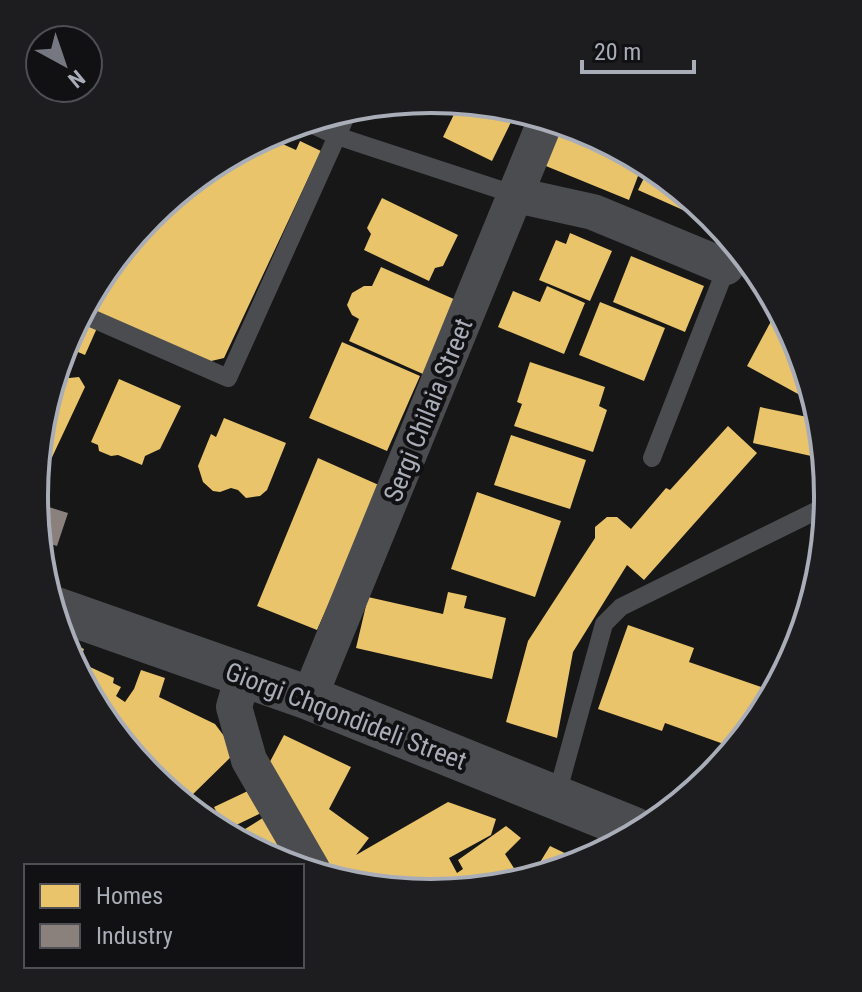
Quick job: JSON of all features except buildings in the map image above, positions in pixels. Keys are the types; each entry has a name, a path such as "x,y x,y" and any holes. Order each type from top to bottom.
{"street":[{"name":"Sergi Chilaia Street","path":"309,698 542,130"},
{"path":"516,195 593,212 730,258"},
{"name":"Giorgi Chqondideli Street","path":"66,613 309,698 626,826"},
{"path":"243,676 234,707 249,760 306,858"}],"lane":[{"path":"92,318 228,378 343,123"},
{"path":"322,129 516,195"},
{"path":"652,458 730,258"},
{"path":"556,798 604,624 621,607 813,512"}]}
